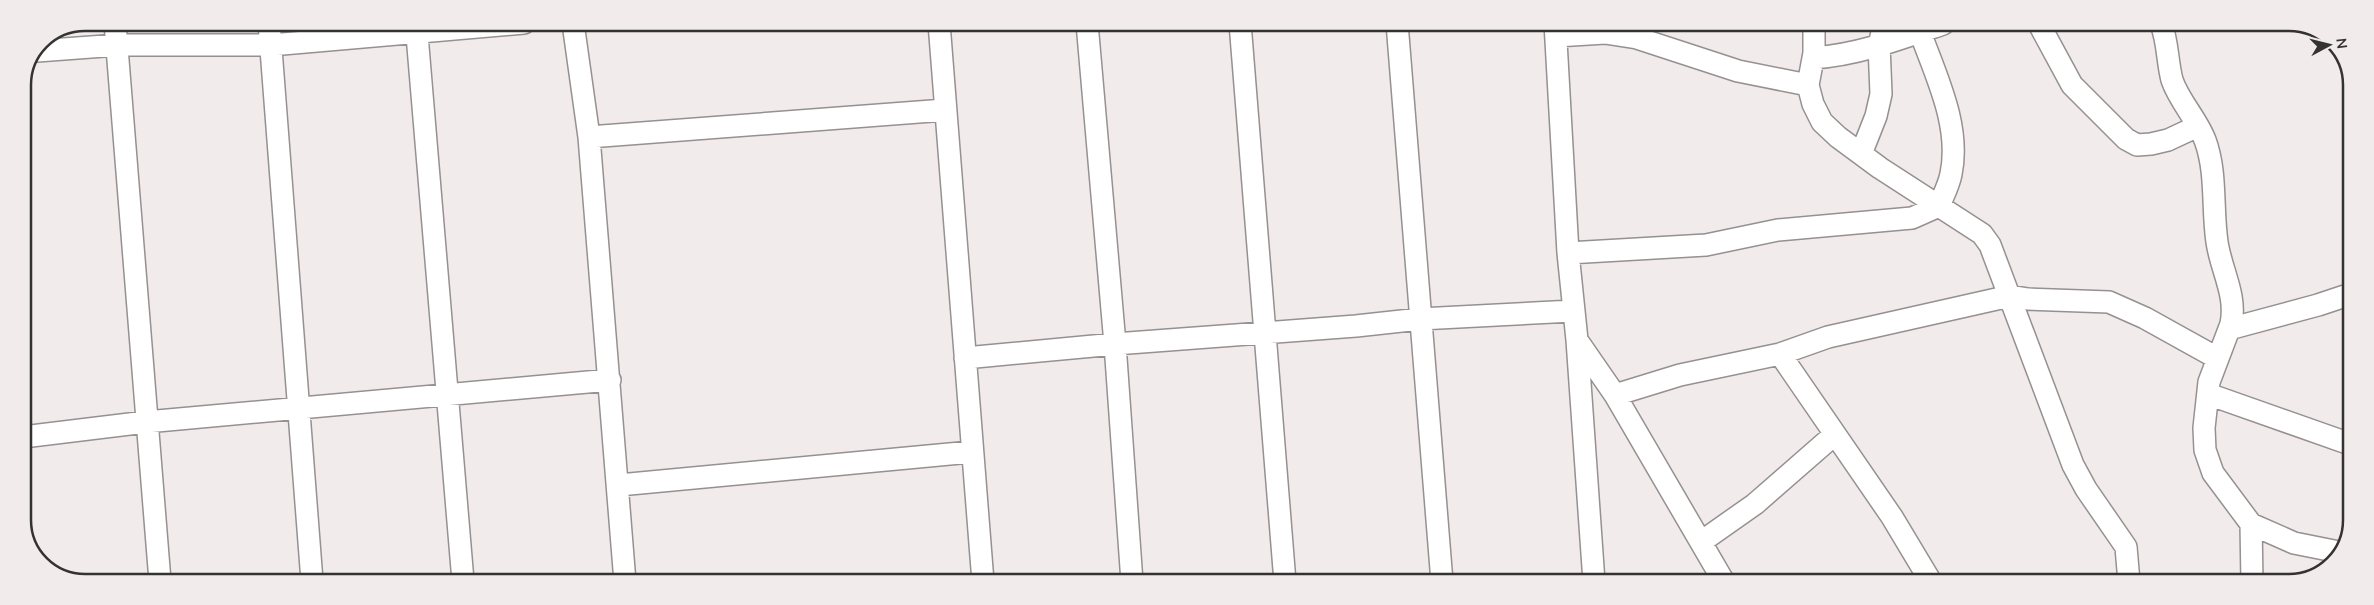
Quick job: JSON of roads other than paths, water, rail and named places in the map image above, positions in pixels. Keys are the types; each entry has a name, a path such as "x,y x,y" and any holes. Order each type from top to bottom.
{"street":[{"path":"117,31 159,574"},
{"path":"270,31 311,574"},
{"path":"44,50 118,45 271,45 385,31"},
{"path":"417,31 462,574"},
{"path":"574,31 589,137 625,574"},
{"path":"940,31 981,574"},
{"path":"1088,31 1115,344 1131,574"},
{"path":"1241,31 1263,332 1284,574"},
{"path":"1398,31 1441,574"},
{"path":"1555,31 1568,253 1577,340 1593,574"},
{"path":"1568,31 1637,38 1738,71 1808,85"},
{"path":"1814,31 1813,58 1808,85 1813,104 1822,122 1861,154 1982,234 1990,245 2073,464 2086,489 2126,547 2128,574"},
{"path":"1861,154 1876,116 1881,94 1879,45 1882,31"},
{"path":"1813,58 1844,55 1923,31"},
{"path":"2043,31 2072,85 2126,139 2137,145 2151,144 2168,140 2198,126"},
{"path":"2164,31 2173,80 2206,142 2211,164 2217,242 2228,280 2233,314 2209,382 2204,428 2205,450 2213,473 2251,524 2294,543 2332,551"},
{"path":"1568,253 1706,245 1778,230 1912,218 1939,206 1951,175 1953,151 1950,122 1920,32"},
{"path":"589,137 945,110"},
{"path":"1616,395 1680,375 1780,354 1828,337 2010,296 2028,299 2115,304 2145,318 2217,358"},
{"path":"2229,329 2343,297"},
{"path":"965,358 1420,319 1573,311"},
{"path":"1577,340 1616,395 1719,574"},
{"path":"1780,354 1892,517 1927,574"},
{"path":"31,436 146,422 610,380"},
{"path":"2208,394 2343,442"},
{"path":"1701,542 1755,504 1834,435"},
{"path":"619,485 972,452"},
{"path":"2251,524 2252,574"}]}
